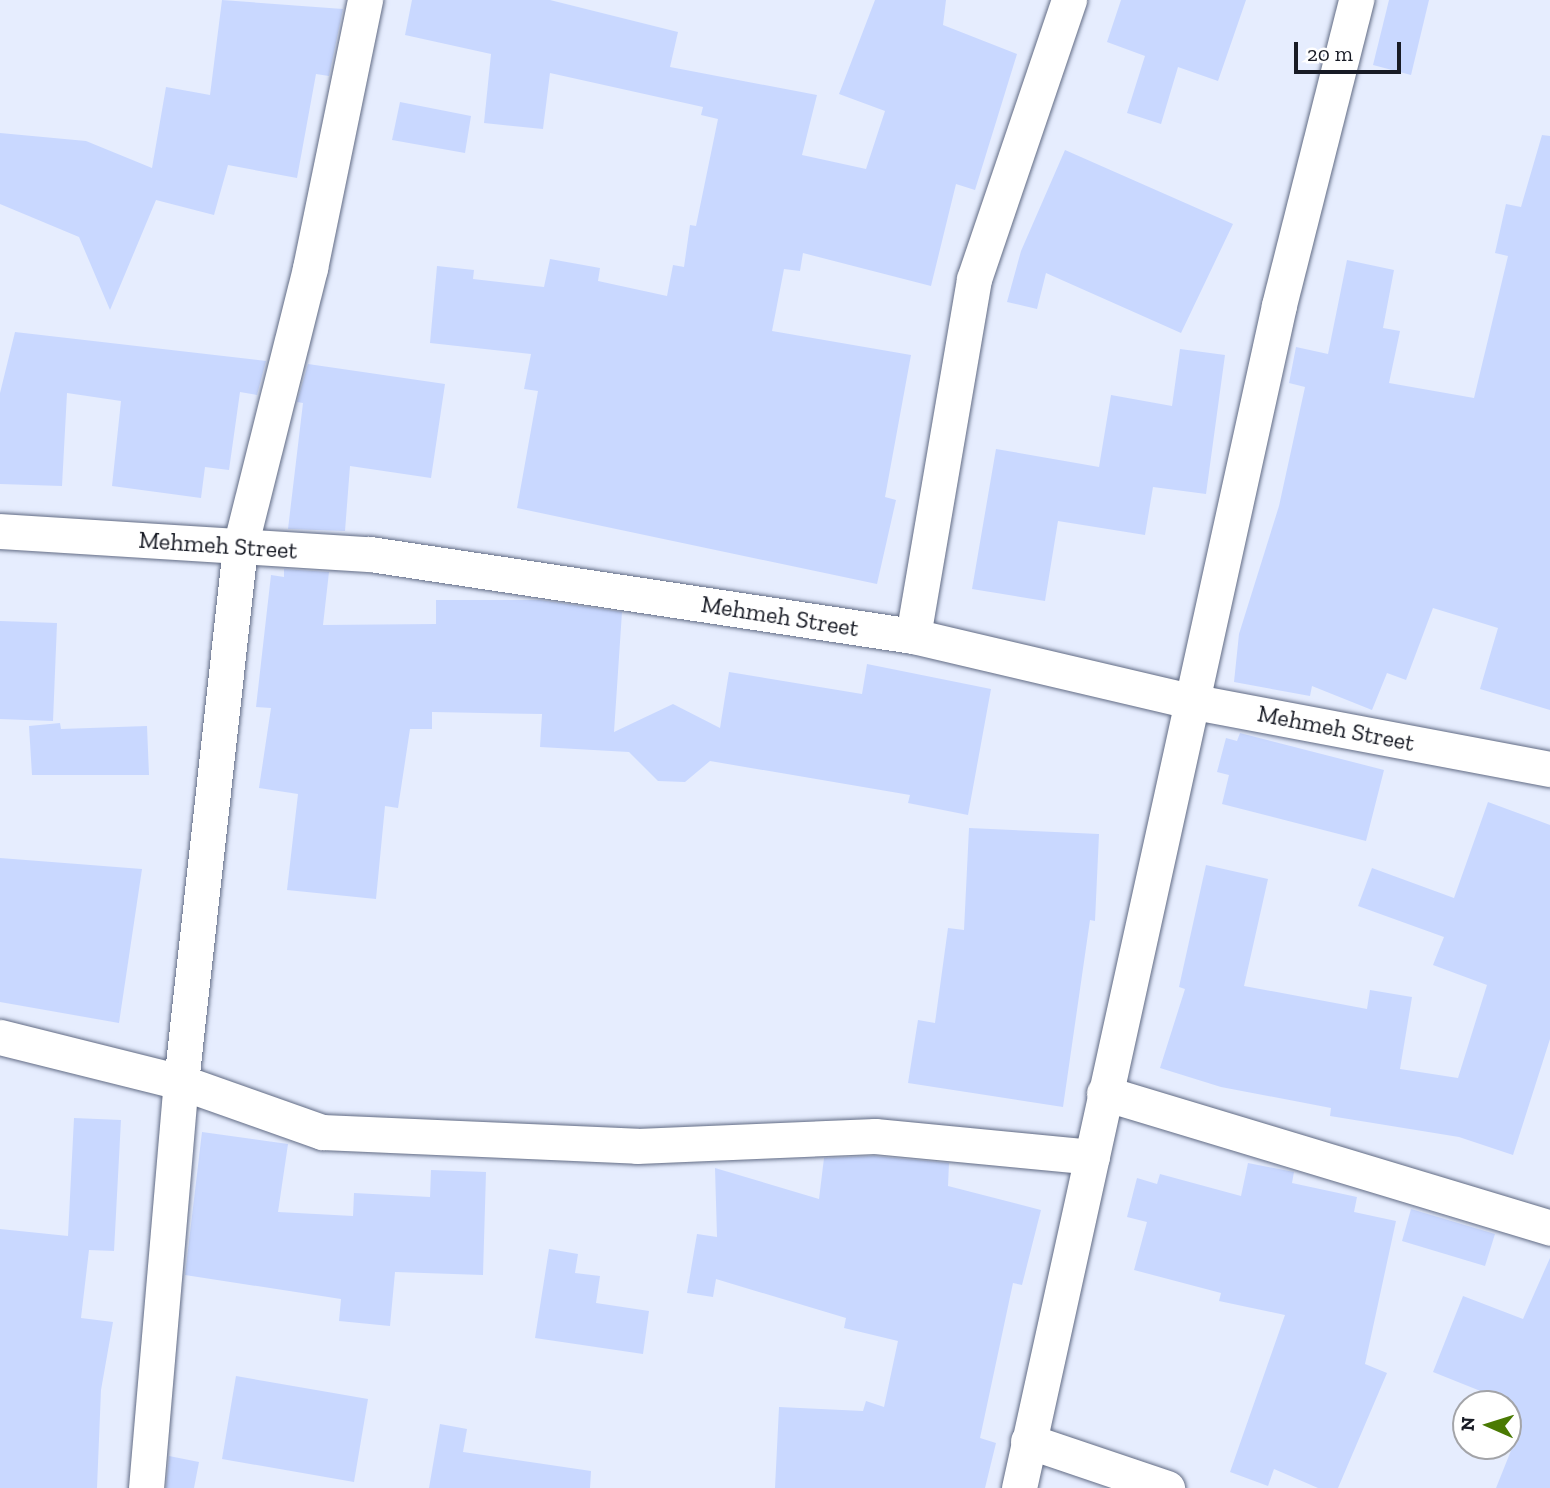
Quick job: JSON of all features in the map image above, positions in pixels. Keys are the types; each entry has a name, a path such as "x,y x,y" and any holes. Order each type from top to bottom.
{"street":[{"path":"146,1488 181,1082 240,547 310,268 365,0"},
{"path":"914,636 974,279 1069,0"},
{"path":"1018,1488 1104,1093 1195,702 1279,305 1356,0"},
{"name":"Mehmeh Street","path":"0,531 370,554 914,636 1195,702 1550,769"},
{"path":"0,1037 181,1082 322,1132 637,1146 876,1136 1092,1157"},
{"path":"1104,1093 1550,1228"},
{"path":"1028,1441 1167,1488"}],"building":[{"path":"222,0 343,9 329,76 316,74 297,178 228,165 214,215 156,200 110,310 79,237 0,204 0,133 86,141 152,168 166,87 210,95"},
{"path":"412,0 550,0 678,32 670,67 817,95 802,155 866,169 885,111 839,94 875,0 946,0 943,25 1017,54 975,190 956,184 931,286 803,253 800,271 784,269 772,331 911,355 885,497 896,500 877,584 517,508 538,391 524,389 531,354 430,343 437,266 474,270 473,279 544,287 550,259 600,268 598,281 667,296 673,265 684,267 690,225 696,226 718,119 701,115 703,107 550,73 543,129 484,123 491,54 405,35"},
{"path":"1121,0 1246,0 1218,81 1178,67 1161,124 1127,113 1145,56 1107,42"},
{"path":"1389,0 1429,0 1411,75 1373,65"},
{"path":"400,102 471,116 465,153 392,140"},
{"path":"1542,135 1550,136 1550,710 1480,689 1498,628 1433,608 1406,680 1387,673 1372,710 1312,686 1310,696 1234,682 1239,634 1279,506 1305,387 1289,383 1296,347 1328,354 1347,260 1394,270 1383,328 1400,331 1389,383 1474,398 1508,256 1495,253 1506,204 1521,207"},
{"path":"1065,150 1233,224 1181,333 1046,273 1037,309 1007,302 1021,251"},
{"path":"15,332 266,361 257,395 240,392 229,470 205,467 201,498 112,486 121,401 67,393 62,486 0,484 0,393"},
{"path":"1180,349 1225,355 1206,494 1153,487 1145,535 1058,521 1045,601 972,589 996,449 1099,467 1111,395 1172,406"},
{"path":"308,364 445,384 431,478 350,466 345,531 288,529 303,403 297,402"},
{"path":"284,569 329,572 323,625 436,624 436,600 540,600 622,612 614,732 673,704 720,728 729,672 862,694 867,664 991,689 968,815 908,803 910,795 710,761 685,782 658,781 629,752 540,747 542,714 432,712 432,729 410,729 398,808 385,806 376,899 287,890 298,794 259,788 271,708 256,707 271,575 284,577"},
{"path":"0,621 57,623 53,721 0,719"},
{"path":"60,723 61,729 147,726 149,775 32,775 29,726"},
{"path":"1240,733 1384,770 1366,841 1222,804 1229,775 1217,772 1226,738 1237,741"},
{"path":"1488,802 1550,825 1550,1039 1513,1155 1459,1137 1330,1116 1331,1108 1221,1087 1160,1068 1185,989 1179,987 1206,865 1268,879 1244,986 1367,1009 1370,990 1412,997 1400,1069 1458,1078 1487,985 1433,965 1444,937 1358,906 1372,868 1454,898"},
{"path":"969,828 1099,834 1095,921 1090,920 1063,1107 908,1083 918,1020 935,1023 948,928 964,930"},
{"path":"0,858 142,869 119,1023 0,1002"},
{"path":"74,1118 121,1120 114,1251 89,1250 81,1318 113,1322 101,1390 97,1488 0,1488 0,1229 68,1236"},
{"path":"202,1132 288,1144 278,1212 353,1216 354,1193 430,1197 431,1170 486,1172 483,1275 395,1272 390,1326 339,1321 341,1299 185,1275"},
{"path":"874,1156 949,1163 948,1186 1041,1210 1022,1285 1013,1283 980,1438 996,1443 985,1488 775,1488 779,1407 863,1411 866,1401 884,1407 898,1341 844,1328 846,1318 716,1279 713,1297 687,1293 697,1234 717,1237 715,1168 819,1199 824,1158"},
{"path":"1248,1163 1294,1172 1292,1183 1357,1197 1354,1212 1396,1221 1365,1364 1387,1373 1338,1488 1318,1488 1274,1469 1268,1486 1230,1472 1285,1315 1219,1301 1221,1293 1134,1270 1147,1222 1127,1217 1137,1178 1157,1184 1160,1174 1241,1196"},
{"path":"1411,1209 1495,1234 1485,1266 1402,1241"},
{"path":"549,1249 578,1254 575,1273 600,1276 596,1303 649,1311 643,1354 535,1338"},
{"path":"1550,1258 1550,1488 1496,1488 1507,1460 1522,1460 1522,1390 1478,1390 1433,1372 1463,1296 1523,1319"},
{"path":"236,1376 368,1399 354,1482 222,1459"},
{"path":"440,1424 467,1429 463,1452 591,1471 590,1488 429,1488"},
{"path":"169,1456 199,1462 194,1488 166,1488"}]}
